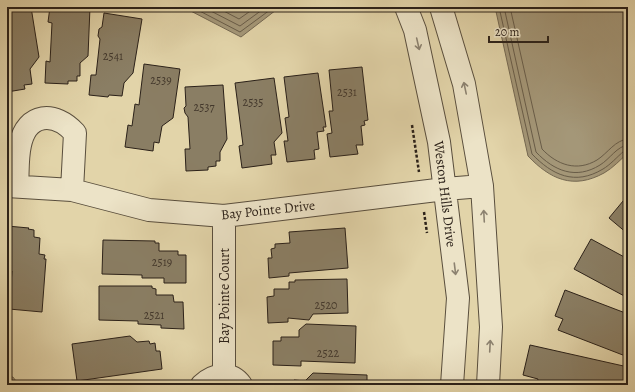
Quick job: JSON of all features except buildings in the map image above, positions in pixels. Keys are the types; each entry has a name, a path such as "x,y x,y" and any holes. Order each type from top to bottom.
{"street":[{"name":"Weston Hills Drive","path":"406,7 414,30 438,135 445,189 458,298 452,385"},
{"path":"441,7 464,84 482,186 491,327 488,385"},
{"path":"12,186 20,144 26,132 33,122 41,118 54,118 66,123 76,133 72,190"},
{"name":"Bay Pointe Drive","path":"12,186 72,190 149,210 224,216 445,189 482,186"},
{"name":"Bay Pointe Court","path":"202,385 215,376 232,380 224,216"}],"water":[{"path":"183,7 280,7 241,37"},
{"path":"495,7 628,7 628,153 614,166 593,178 582,181 563,180 545,171 528,156"},
{"path":"7,377 13,377 19,385 7,385"}]}
